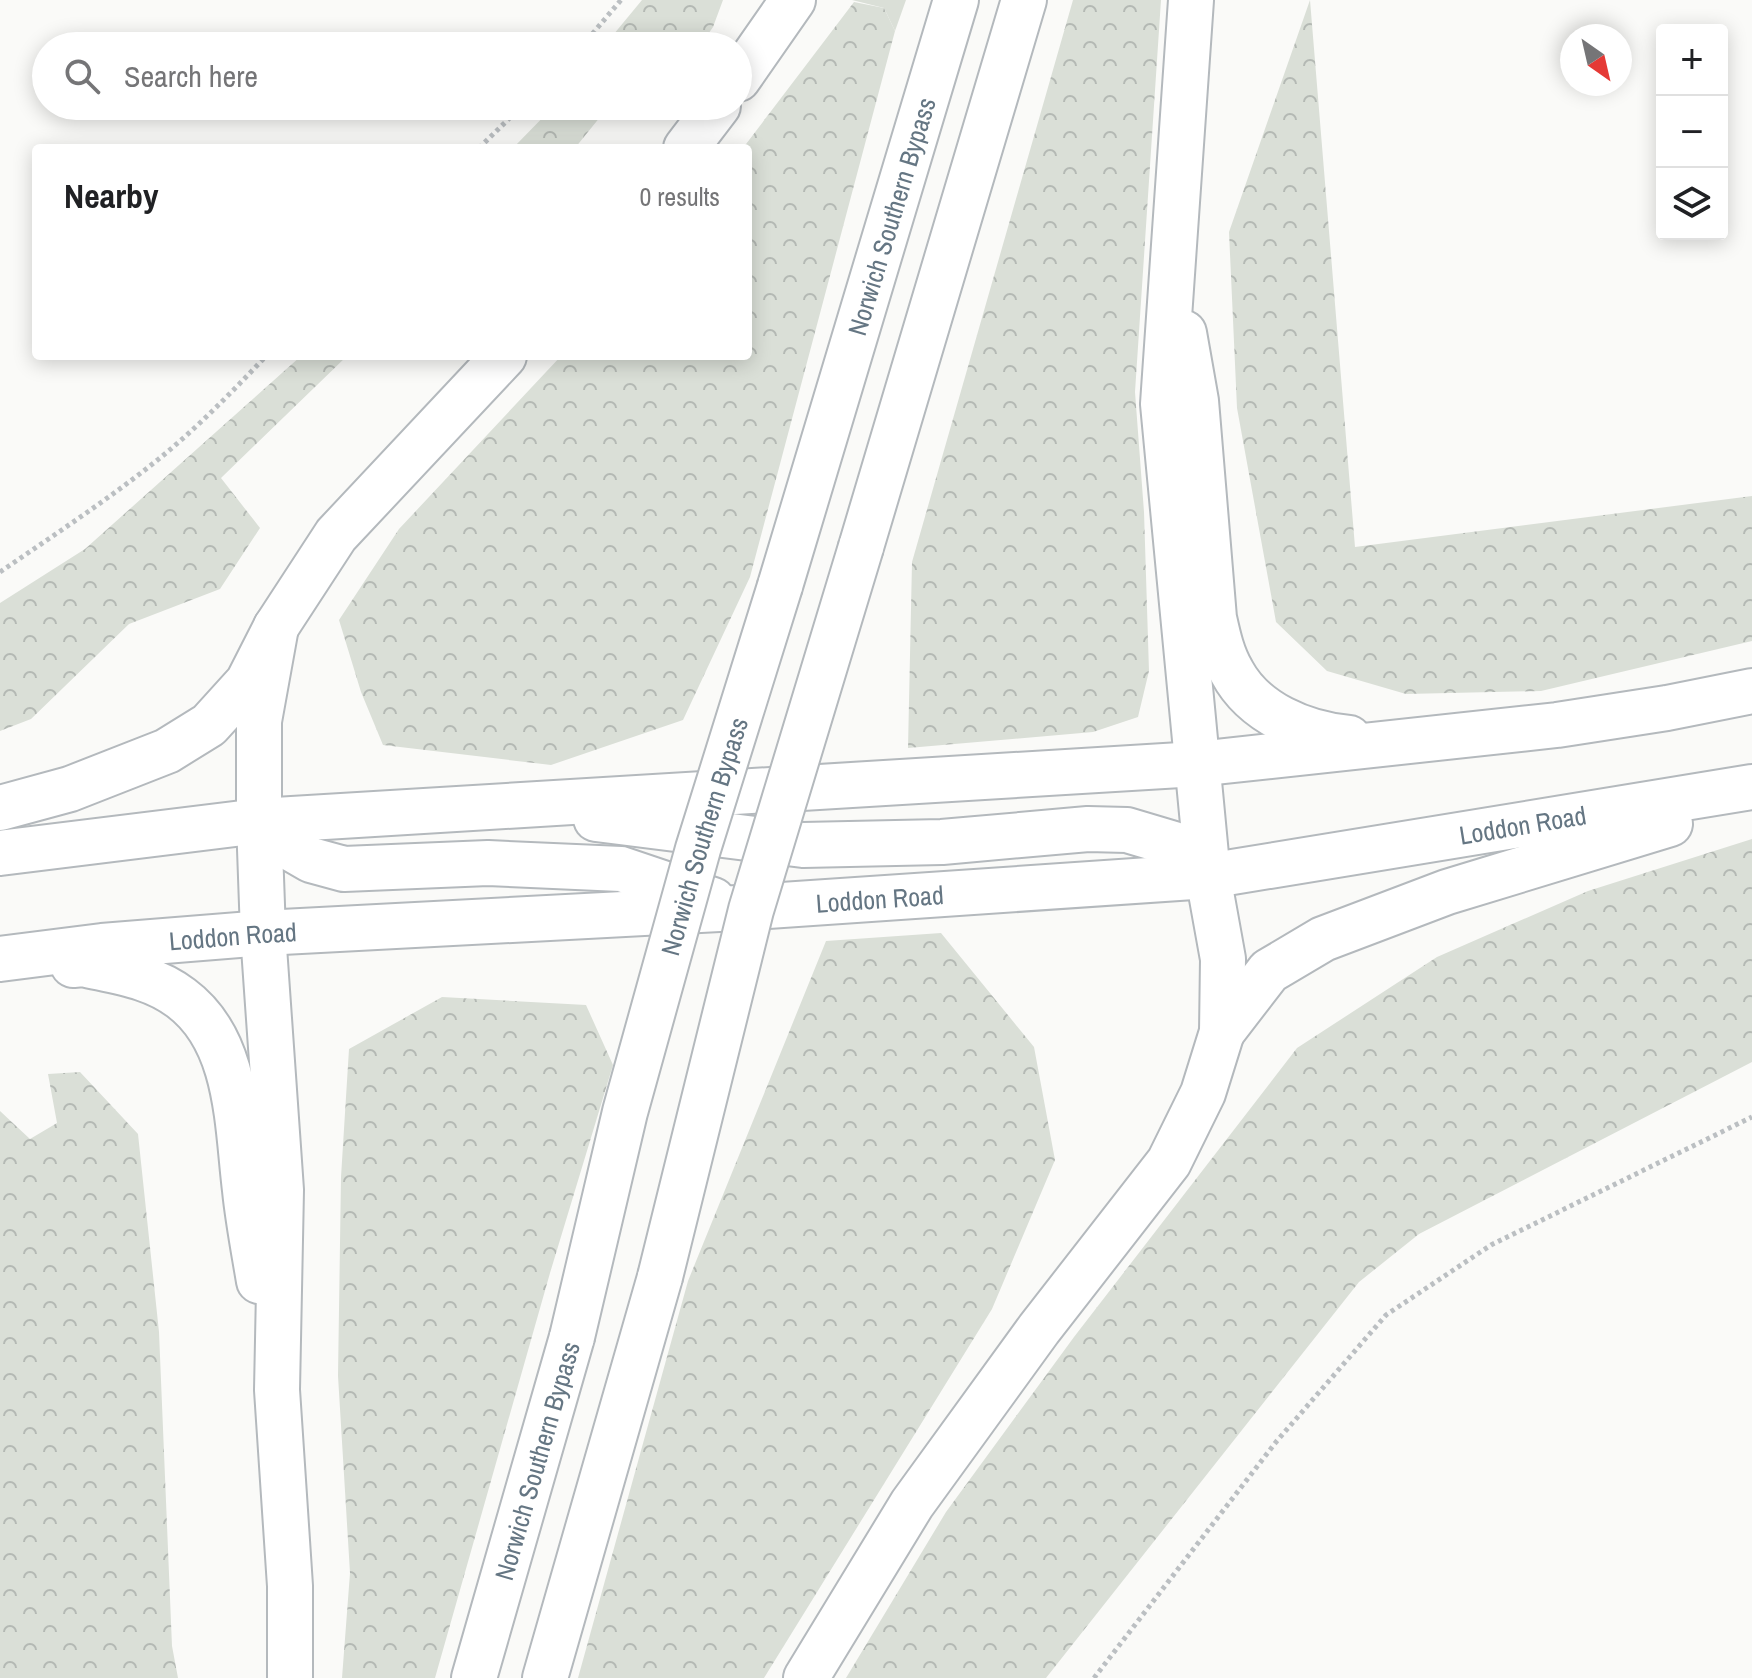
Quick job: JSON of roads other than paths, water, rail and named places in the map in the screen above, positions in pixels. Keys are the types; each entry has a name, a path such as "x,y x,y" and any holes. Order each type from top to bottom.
{"highway":[{"path":"752,59 793,0"},
{"name":"Norwich Southern Bypass","path":"474,1678 572,1337 625,1112 698,849 956,0"},
{"path":"545,1678 660,1277 751,910 1024,0"},
{"path":"806,1678 912,1504 1039,1329 1169,1162 1203,1093 1222,1032 1223,959 1208,876 1163,404 1191,0"},
{"path":"689,144 707,120"},
{"path":"1172,264 1196,401 1214,618 1231,671 1252,697 1282,720 1325,736 1401,742"},
{"path":"0,808 70,789 167,751 209,725 248,682 276,627 336,535 500,360"},
{"path":"276,627 259,721 259,821 263,933 281,1190 277,1390 290,1586 290,1678"},
{"path":"0,853 259,821 1197,764 1557,725 1752,691"},
{"name":"Loddon Road","path":"0,959 102,946 263,933 738,908 1208,876 1752,787"},
{"path":"1222,1032 1269,971 1323,939 1447,892 1752,798"},
{"path":"499,805 803,845 942,842 1088,829 1127,830 1174,844 1208,876"},
{"path":"259,821 285,845 311,860 344,869 488,863 621,869 738,908"},
{"path":"0,967 83,964 145,977 182,999 208,1027 224,1055 232,1085 246,1197 277,1390"}]}
